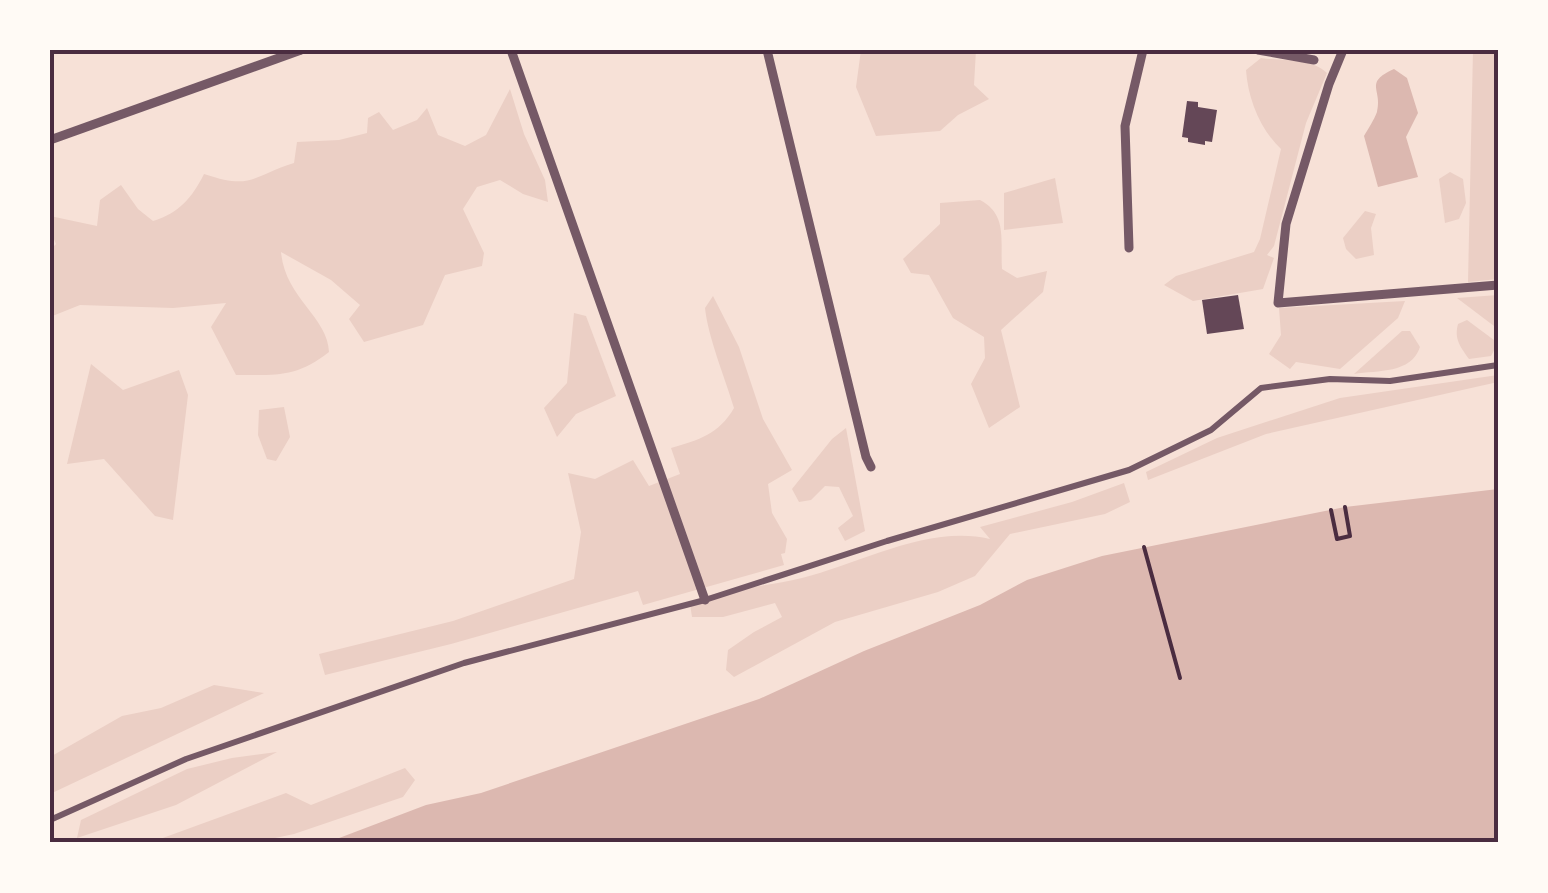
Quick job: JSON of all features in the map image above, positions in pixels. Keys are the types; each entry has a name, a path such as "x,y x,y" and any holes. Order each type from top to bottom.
{"street":[{"path":"50,140 301,50"},
{"path":"510,50 705,600"},
{"path":"767,50 871,467"},
{"path":"1129,248 1125,126 1143,50"},
{"path":"1258,50 1314,60"},
{"path":"1343,50 1286,224 1278,303 1498,285"},
{"path":"50,820 186,760 464,663 705,600 1139,470 1211,430 1262,388 1330,379 1390,381 1498,365"}],"path":[{"path":"1331,510 1337,539 1350,536 1344,508"},
{"path":"1144,547 1180,678"}],"shaded area":[{"path":"861,50 976,50 974,85 989,99 958,115 940,131 876,136 856,87"},
{"path":"1473,50 1498,50 1498,279 1468,282"},
{"path":"1261,58 1305,62 1327,73 1306,123 1274,246 1267,255 1274,258 1263,289 1193,301 1164,285 1176,276 1254,252 1260,239 1281,149 1261,123 1249,92 1246,70"},
{"path":"1394,69 1407,78 1418,113 1406,137 1418,177 1378,187 1364,136 1377,112 1379,78"},
{"path":"510,89 524,134 545,180 548,202 523,194 500,180 477,187 463,209 484,253 482,266 445,275 423,325 364,342 349,319 360,305 331,280 281,252 290,282 322,328 329,352 296,371 236,375 211,327 226,303 173,308 80,305 50,317 50,250 56,244 50,216 97,226 100,200 121,185 138,209 153,221 184,204 204,174 232,181 259,177 294,163 297,142 339,140 367,133 368,118 379,112 393,130 417,120 427,108 438,135 465,146 486,135"},
{"path":"1450,172 1463,179 1466,203 1459,219 1445,223 1439,179"},
{"path":"1055,178 1063,223 1004,230 1004,193"},
{"path":"980,200 999,221 1002,269 1017,278 1047,271 1043,292 1001,330 1020,407 989,428 971,384 985,358 984,337 953,318 929,275 911,273 903,259 940,224 940,203"},
{"path":"1365,211 1376,214 1371,228 1374,255 1356,259 1346,249 1343,238"},
{"path":"1498,295 1498,329 1457,298"},
{"path":"713,296 739,347 763,419 792,470 768,484 772,513 787,539 785,553 781,554 784,565 643,605 638,591 325,675 319,654 453,621 574,579 581,532 568,473 595,479 633,460 649,486 680,474 671,448 707,435 734,408 707,319 705,308"},
{"path":"1405,301 1398,318 1340,369 1296,362 1290,369 1269,354 1281,335 1279,308"},
{"path":"574,313 586,316 616,396 576,414 557,437 544,408 567,383"},
{"path":"1467,320 1498,343 1491,356 1469,359 1463,350 1457,329 1458,324"},
{"path":"1402,331 1410,331 1420,347 1416,356 1393,369 1354,374"},
{"path":"91,364 123,390 179,370 188,395 173,520 155,516 104,459 67,464"},
{"path":"1498,375 1498,382 1266,434 1148,480 1146,472 1217,438 1340,398"},
{"path":"284,407 290,437 276,461 267,459 258,435 259,410"},
{"path":"846,428 865,531 845,541 838,528 853,516 839,487 825,486 811,500 799,502 792,489 832,439"},
{"path":"1124,483 1130,502 1105,514 1010,534 975,576 938,592 835,622 734,677 726,670 728,650 782,617 775,603 723,617 692,617 690,604 703,597 802,578 919,541 967,536 990,539 980,527"},
{"path":"1498,489 1498,843 326,843 426,805 481,793 759,699 864,651 980,605 1027,580 1102,556 1345,507"},
{"path":"214,685 264,693 50,794 50,757 122,716 161,708"},
{"path":"277,752 176,805 77,838 81,820 187,769"},
{"path":"405,768 415,780 403,797 294,834 252,843 149,843 286,793 311,805"}],"building":[{"path":"1187,101 1217,110 1212,142 1205,141 1205,145 1182,137"},
{"path":"1238,295 1244,329 1207,334 1202,300"}]}
